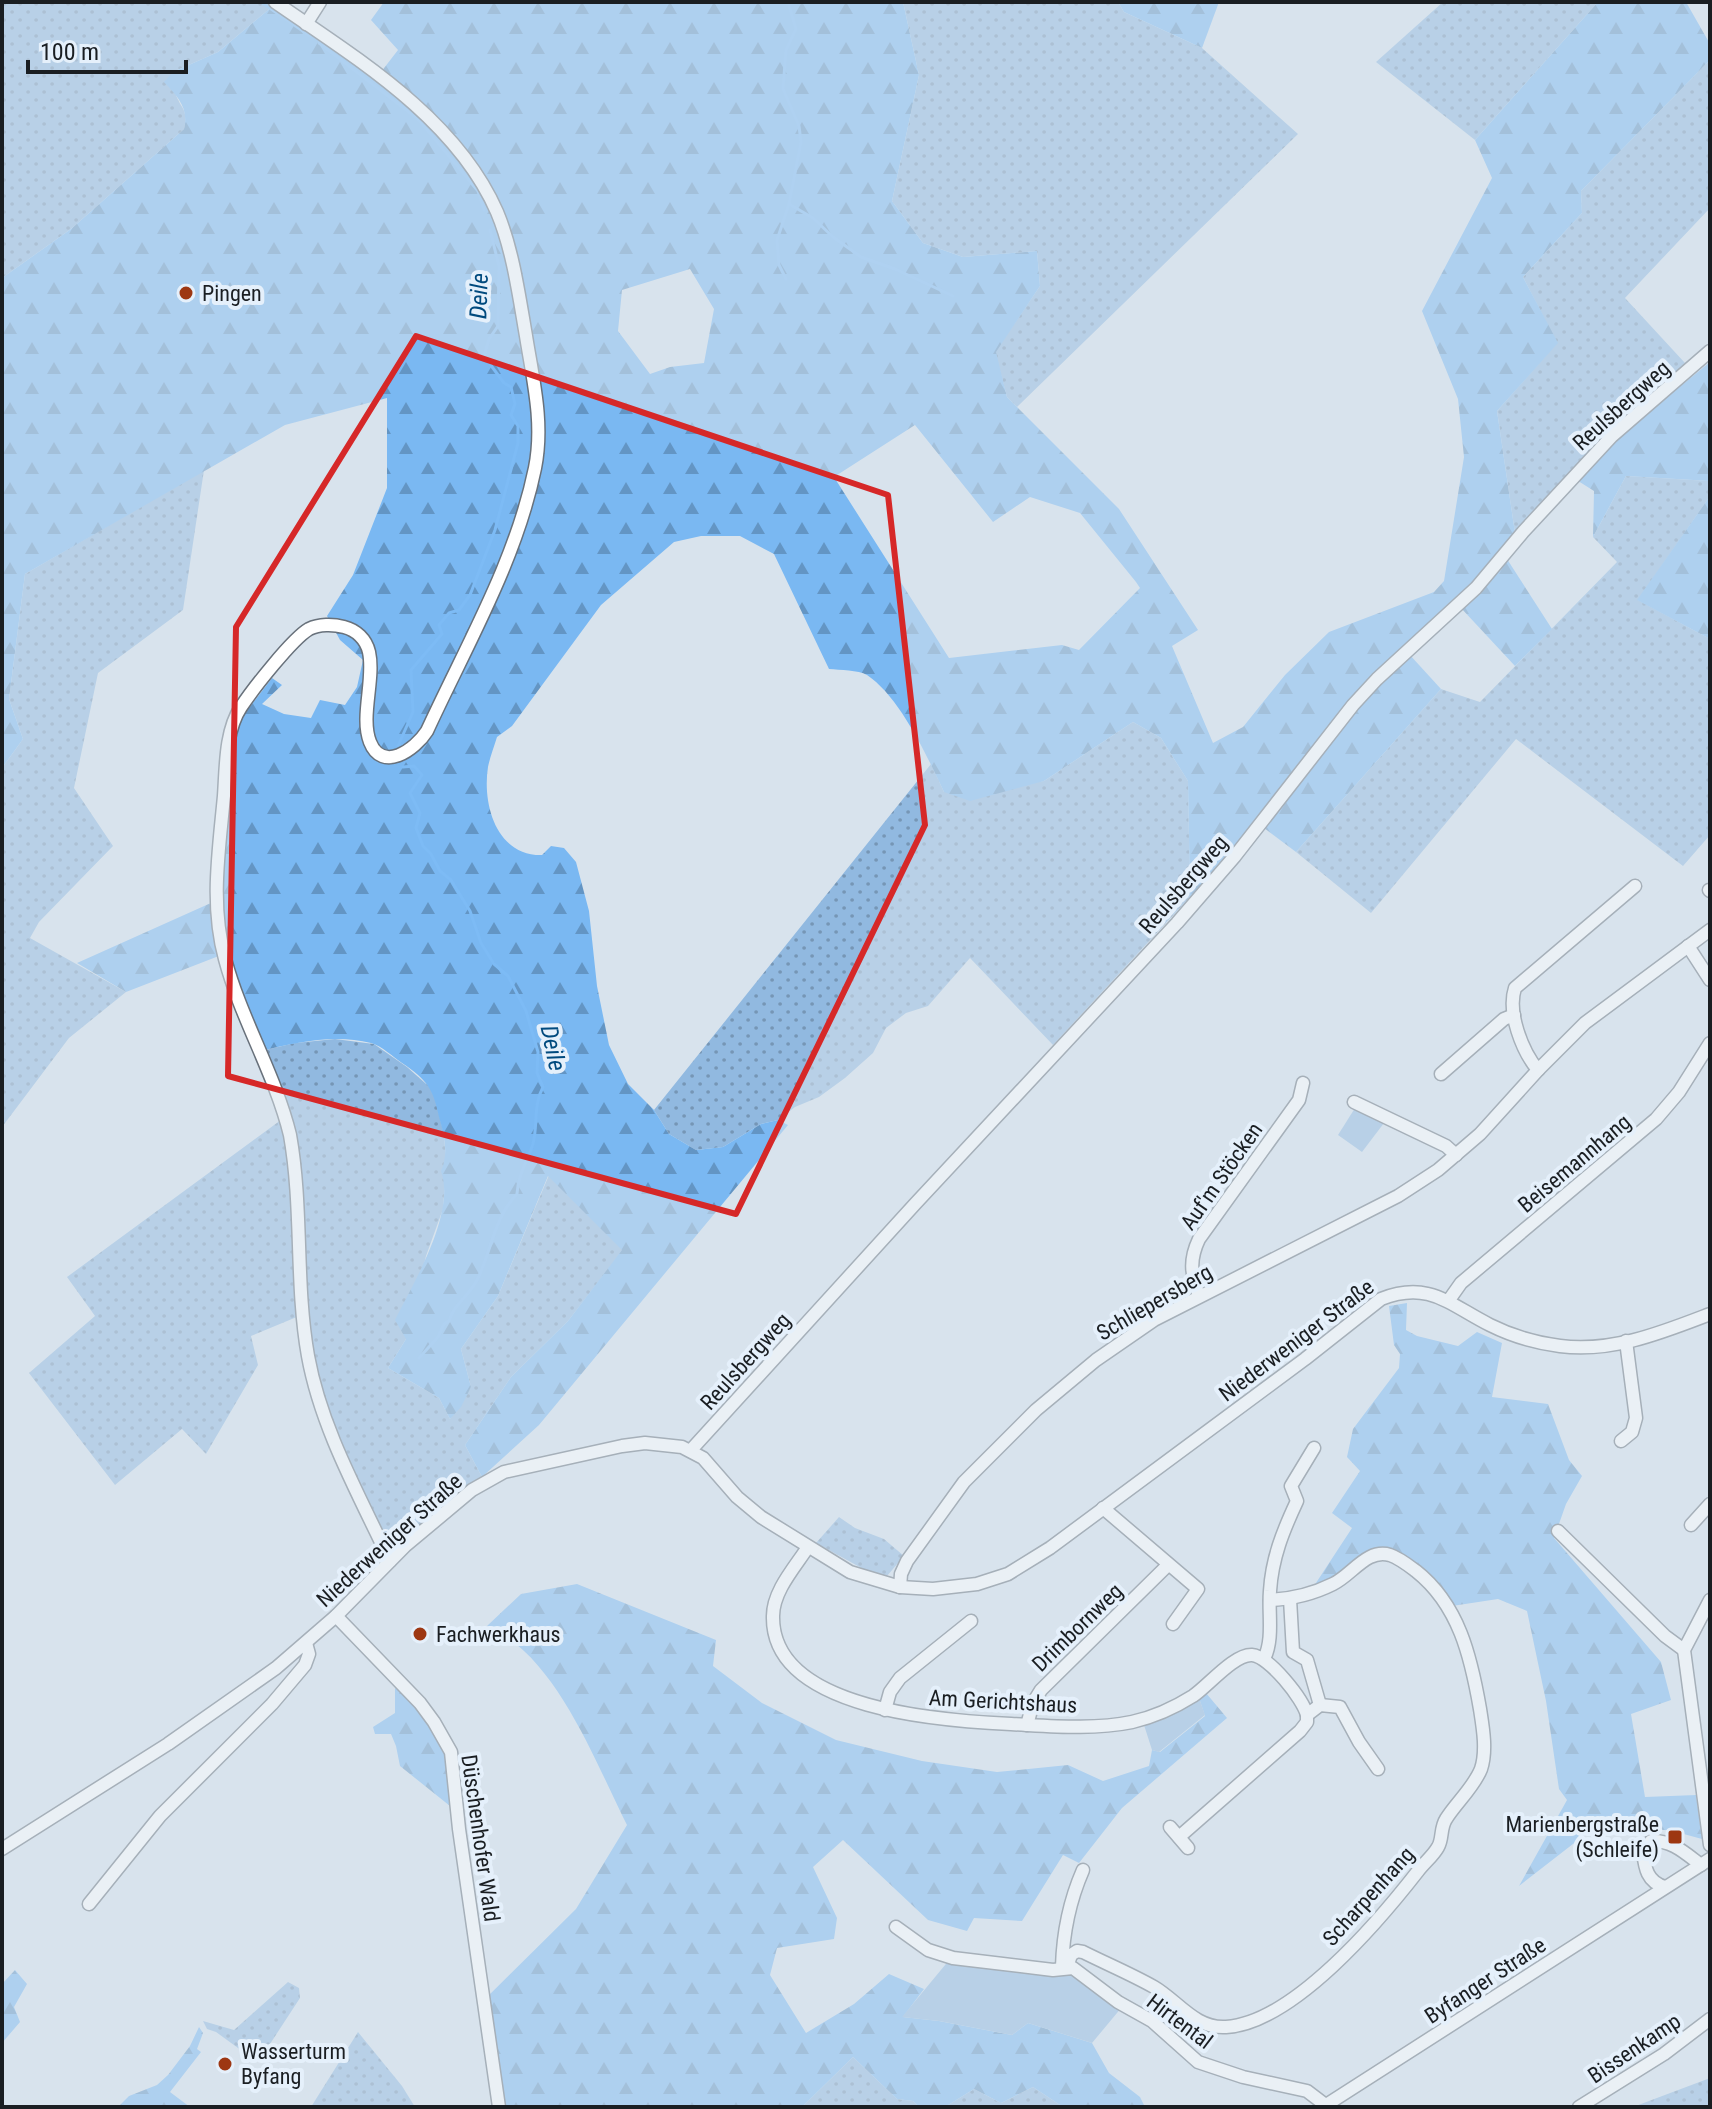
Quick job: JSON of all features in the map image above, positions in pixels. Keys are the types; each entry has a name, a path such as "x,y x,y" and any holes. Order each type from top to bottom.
{"street":[{"path":"275,2 383,79 421,111 451,142 485,187 499,216 507,243 539,428 534,470 509,558 427,731 415,748 402,755 391,756 379,753 371,745 368,728 368,650 356,632 334,625 314,627 300,636 242,706 230,736 217,876 218,929 227,968 281,1103 290,1135 306,1343 314,1381 338,1449 390,1561"},
{"path":"306,24 320,2"},
{"name":"Reulsbergweg","path":"691,1450 1177,923 1235,856 1361,696 1401,655 1476,588 1612,436 1710,351"},
{"path":"1538,1070 1530,1061 1514,1015 1511,999 1515,988 1635,886"},
{"name":"Schliepersberg","path":"900,1587 901,1574 907,1561 939,1514 964,1482 1036,1410 1124,1339 1199,1296 1398,1196 1456,1155 1585,1023 1710,930"},
{"path":"1688,946 1710,980"},
{"path":"1441,1074 1504,1019 1514,1015"},
{"name":"Beisemannhang","path":"1449,1300 1461,1283 1656,1119 1699,1064 1710,1043"},
{"name":"Auf'm Stöcken","path":"1199,1296 1191,1267 1192,1254 1199,1239 1299,1100 1303,1083"},
{"path":"1354,1102 1446,1146 1456,1155"},
{"name":"Niederweniger Straße","path":"2,1849 168,1744 257,1683 306,1643 390,1561 472,1490 504,1472 634,1444 658,1444 691,1450 703,1458 742,1503 850,1572 900,1587 952,1588 1008,1574 1050,1548 1381,1299 1413,1291 1449,1300 1486,1323 1533,1341 1592,1348 1626,1341 1710,1314"},
{"path":"1621,1441 1632,1432 1636,1418 1626,1341"},
{"path":"1188,1848 1174,1832 1300,1731 1307,1722 1301,1702 1264,1659 1269,1650 1270,1600 1277,1545 1297,1501 1291,1486 1314,1448"},
{"path":"1691,1525 1710,1504"},
{"path":"1103,1508 1198,1589 1173,1624"},
{"path":"1558,1531 1665,1636 1684,1650"},
{"name":"Am Gerichtshaus","path":"808,1547 774,1606 778,1644 797,1668 821,1685 885,1710 928,1718 1027,1725 1118,1724 1147,1718 1191,1697 1245,1655 1264,1659"},
{"name":"Scharpenhang","path":"1065,1967 1071,1955 1077,1951 1083,1952 1152,1986 1198,2021 1225,2027 1257,2019 1309,1985 1356,1943 1394,1903 1439,1846 1445,1819 1481,1770 1483,1728 1474,1676 1460,1629 1448,1606 1425,1578 1387,1554 1368,1558 1332,1585 1290,1599"},
{"name":"Drimbornweg","path":"1027,1725 1033,1703 1041,1690 1168,1565"},
{"path":"1270,1600 1290,1599 1293,1652 1307,1660 1320,1705"},
{"path":"1710,1600 1684,1650 1710,1845"},
{"name":"Düschenhofer Wald","path":"336,1616 420,1703 451,1752 499,2107"},
{"path":"946,1621 955,1632"},
{"path":"885,1710 896,1683 971,1621"},
{"name":"Niederweniger Straße","path":"89,1904 160,1816 272,1704 305,1665 309,1654 306,1643"},
{"path":"1307,1715 1320,1705 1340,1707 1378,1769"},
{"name":"Byfanger Straße","path":"1326,2106 1705,1862 1675,1846 1651,1841 1643,1852 1647,1873 1653,1881 1665,1887"},
{"path":"896,1927 938,1955 1053,1970 1065,1967 1064,1932 1083,1870"},
{"name":"Hirtental","path":"1065,1967 1073,1968 1118,2002 1152,2021 1198,2062 1243,2077 1307,2091 1326,2106"},
{"name":"Bissenkamp","path":"1579,2107 1664,2054 1710,2019"}],"highlighted area":[{"path":"416,336 888,495 925,825 736,1214 228,1076 236,627"}],"shaded area":[{"path":"2,2 269,2 274,5 218,52 173,72 175,92 185,113 184,129 71,229 2,278"},
{"path":"903,2 1118,2 1124,12 1202,48 1298,134 1017,407 1007,397 995,352 1040,286 1037,251 963,257 923,243 892,201 919,75"},
{"path":"1443,2 1598,2 1475,140 1376,62"},
{"path":"1710,60 1710,208 1625,298 1685,363 1600,440 1515,533 1497,411 1557,343 1523,277 1582,213 1581,191"},
{"path":"204,470 183,610 98,673 74,788 113,846 39,922 30,938 126,992 69,1038 2,1127 2,768 23,739 9,699 25,574"},
{"path":"1626,476 1710,481 1710,496 1638,600 1710,639 1710,835 1683,866 1516,739 1371,913 1296,852 1441,689 1480,702 1617,562 1593,537"},
{"path":"1133,722 1161,738 1188,781 1190,897 1053,1045 970,958 928,1006 906,1013 886,1028 873,1053 819,1097 795,1107 778,1120 761,1124 723,1147 696,1150 669,1134 654,1110 931,764 944,792 1044,781"},
{"path":"335,1039 374,1044 433,1090 444,1134 443,1209 426,1256 406,1339 388,1368 439,1398 450,1419 471,1387 461,1349 498,1296 549,1175 623,1250 568,1321 511,1377 465,1445 482,1477 398,1545 387,1544 326,1420 304,1314 251,1336 258,1365 206,1454 182,1429 115,1485 29,1373 95,1316 67,1277 285,1117 261,1051 295,1043"},
{"path":"1355,1108 1384,1123 1362,1152 1338,1135"},
{"path":"839,1517 855,1528 884,1539 904,1556 887,1576 876,1576 816,1543"},
{"path":"1199,1698 1205,1715 1159,1752 1152,1750 1144,1725 1176,1712"},
{"path":"950,1959 1062,1968 1122,2007 1092,2043 1028,2023 1012,2035 902,2017"},
{"path":"288,1982 299,1988 300,1998 270,2044 249,2056 207,2029 203,2021 234,2030"},
{"path":"358,2032 402,2086 415,2107 311,2107"},
{"path":"853,2057 897,2099 913,2101 919,2107 802,2107"},
{"path":"1710,2078 1710,2107 1633,2107"},
{"path":"1033,2087 1063,2107 945,2107 974,2089 1001,2103"}],"green space":[{"path":"384,2 903,2 919,75 892,201 923,243 963,257 1037,251 1040,286 996,352 1007,397 1119,509 1198,630 1172,646 1213,743 1243,727 1285,675 1329,632 1434,592 1444,581 1464,457 1458,399 1422,311 1492,178 1475,140 1598,2 1686,2 1710,44 1710,60 1581,191 1582,213 1523,277 1558,343 1497,411 1515,533 1480,581 1373,678 1245,836 1190,897 1188,781 1161,738 1133,722 1044,781 970,801 944,792 912,728 879,685 863,673 829,669 774,554 740,536 701,536 674,542 601,605 512,726 497,737 487,782 496,826 514,847 527,853 542,855 551,846 564,848 576,862 589,911 597,986 609,1045 628,1084 654,1110 669,1134 696,1150 723,1147 761,1124 778,1120 788,1125 539,1425 482,1477 465,1445 511,1377 568,1321 622,1250 548,1176 498,1296 461,1349 471,1387 461,1407 450,1419 439,1398 388,1368 406,1339 395,1320 431,1247 443,1207 441,1171 445,1158 444,1137 428,1086 411,1069 379,1047 357,1040 316,1040 261,1051 224,954 126,992 77,963 222,898 230,787 239,721 272,678 282,685 262,704 284,714 311,718 320,700 345,705 357,687 363,660 340,640 327,616 353,575 387,488 387,398 285,425 25,574 9,699 23,739 2,768 2,278 71,229 184,129 184,109 164,82 173,72 218,52 274,5 381,72 398,50 371,20","holes":["690,269 714,309 704,363 670,367 650,374 618,331 622,290","915,425 993,522 1030,497 1080,513 1136,582 1140,588 1079,650 1062,645 949,658 834,477"]},
{"path":"1118,2 1219,2 1202,48 1124,12"},
{"path":"1710,362 1710,481 1626,476 1593,537 1594,491 1575,479 1615,440"},
{"path":"1710,496 1710,639 1637,600"},
{"path":"1507,559 1552,629 1515,666 1461,608"},
{"path":"1409,654 1441,689 1296,852 1264,828 1353,711"},
{"path":"1407,1303 1406,1330 1417,1336 1458,1346 1477,1332 1502,1343 1492,1397 1548,1404 1569,1460 1582,1476 1566,1504 1554,1538 1661,1662 1671,1700 1631,1714 1645,1797 1696,1795 1702,1839 1669,1830 1591,1830 1519,1886 1567,1800 1559,1789 1546,1701 1527,1611 1498,1599 1452,1606 1388,1551 1312,1589 1352,1528 1332,1513 1360,1471 1347,1457 1353,1429 1399,1368 1400,1354 1394,1345 1389,1306"},
{"path":"577,1584 716,1640 713,1666 762,1703 836,1740 922,1761 997,1772 1068,1765 1103,1781 1149,1766 1152,1750 1160,1752 1205,1716 1199,1698 1206,1693 1227,1718 1122,1808 1079,1863 1063,1855 1022,1921 974,1918 967,1931 928,1920 843,1840 813,1867 837,1918 834,1939 777,1948 770,1975 806,2033 854,2004 889,1974 924,1989 903,2017 1012,2035 1028,2023 1092,2043 1109,2073 1140,2097 1145,2107 1063,2107 1033,2087 1001,2103 974,2089 945,2107 919,2107 913,2101 897,2099 853,2057 802,2107 497,2107 482,2002 576,1909 627,1825 587,1742 553,1685 512,1640 487,1626 521,1594"},
{"path":"399,1683 447,1745 455,1804 450,1806 400,1766 391,1734 375,1734 373,1727 395,1713 395,1689"},
{"path":"15,1970 27,1984 14,2007 20,2022 2,2043 2,1984"},
{"path":"199,2027 203,2033 197,2049 201,2052 170,2092 190,2107 118,2107 129,2096 157,2085 168,2075 190,2046"}],"waterway":[{"name":"Deile","path":"261,2 310,36"},
{"path":"786,279 779,265 777,240 789,204 801,142 799,126 783,89 786,50 796,29 788,2"},
{"name":"Deile","path":"319,43 418,119 478,191 484,210"},
{"path":"789,204 813,218 861,257 953,296"},
{"name":"Deile","path":"398,746 413,712 411,670 442,634 439,625 449,613 459,610 470,595 495,530 518,443 518,426 511,415 515,404 511,387 504,383 484,356 489,339 498,326 499,266 490,230"},
{"name":"Deile","path":"403,767 414,766 422,775 410,793 420,813 416,828 423,846 440,871 451,880 470,911 481,943 494,964 508,976 526,1011 538,1052 537,1073 543,1087 538,1101 533,1144 517,1194 503,1214 474,1286 419,1358"}],"place":[{"name":"Pingen","path":"186,293"},
{"name":"Fachwerkhaus","path":"420,1634"},
{"name":"Marienbergstraße (Schleife)","path":"1675,1837"},
{"name":"Wasserturm Byfang","path":"225,2064"}]}
